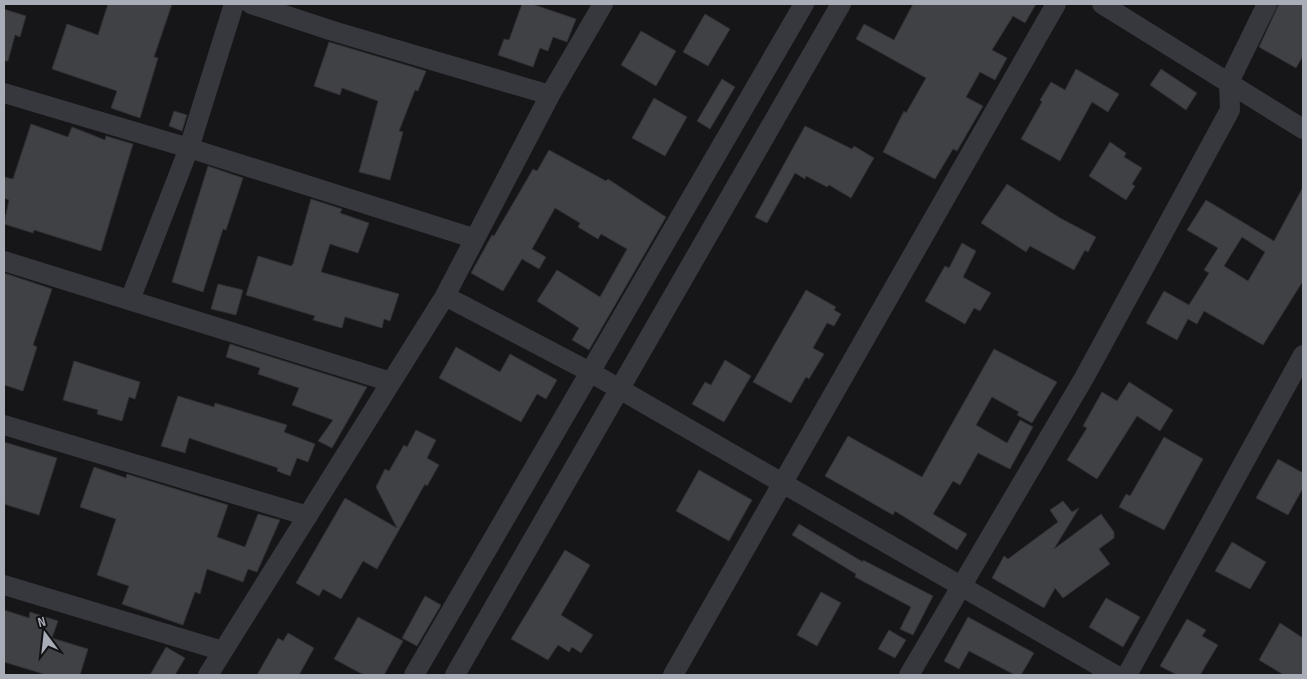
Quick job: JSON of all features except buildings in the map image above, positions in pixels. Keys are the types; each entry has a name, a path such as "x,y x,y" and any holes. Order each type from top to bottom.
{"street":[{"path":"130,300 189,148 234,4"},
{"path":"251,4 333,31 550,94"},
{"path":"208,675 445,296 550,94 603,4"},
{"path":"414,675 804,4"},
{"path":"455,675 841,4"},
{"path":"673,675 1056,4"},
{"path":"1102,4 1303,129"},
{"path":"909,675 1084,378 1230,110 1229,82 1267,4"},
{"path":"4,93 189,148 474,238"},
{"path":"4,260 391,382"},
{"path":"445,296 590,372 960,588 1114,675"},
{"path":"1127,675 1303,355"},
{"path":"4,425 308,516"},
{"path":"4,585 223,651"}]}
